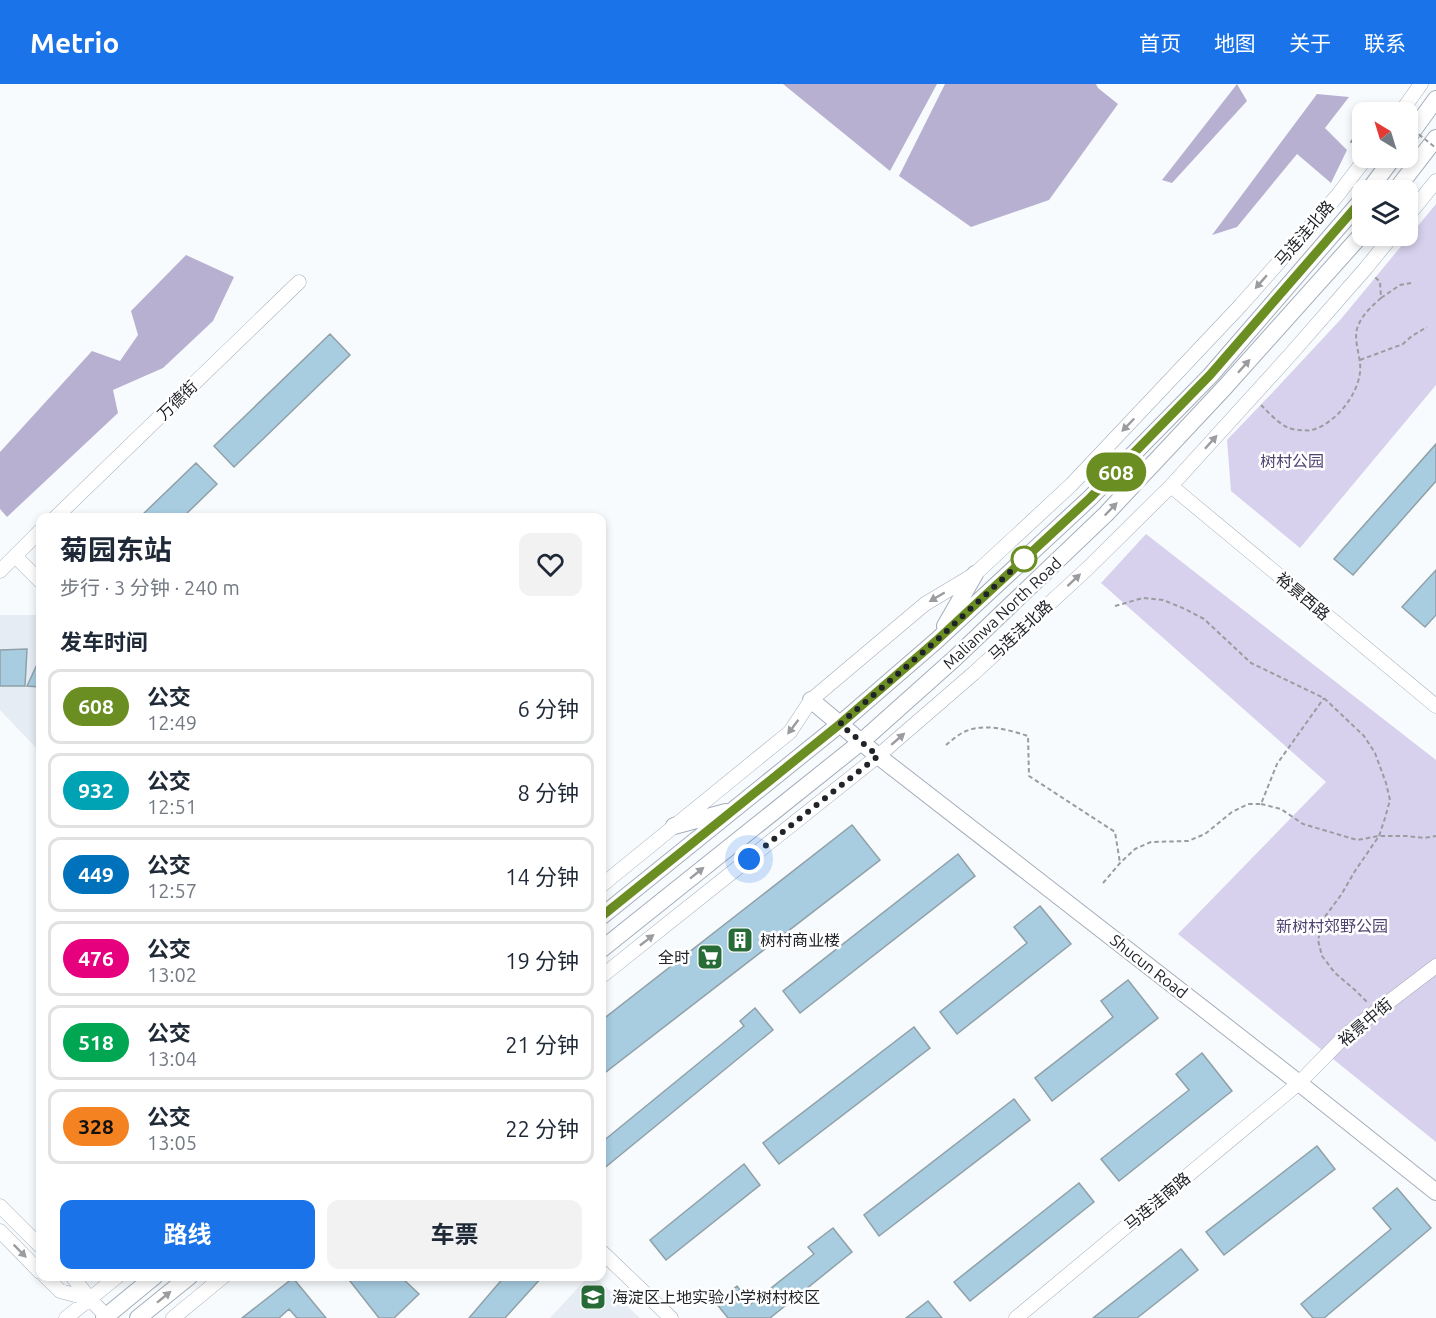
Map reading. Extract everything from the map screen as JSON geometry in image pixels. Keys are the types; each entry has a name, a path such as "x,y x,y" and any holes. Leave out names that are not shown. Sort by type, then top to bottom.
{"main road":[{"path":"1418,124 1436,99"},
{"path":"1404,180 1436,138"},
{"name":"Malianwa North Road","path":"606,913 840,724 936,641 1090,498 1194,392 1352,212"},
{"name":"Malianwa North Road","path":"606,946 861,742 954,659 1106,514 1225,387 1352,245"},
{"path":"936,641 975,574"},
{"name":"Shucun Road","path":"811,700 878,756 1436,1192"},
{"path":"674,826 733,811"},
{"path":"106,1317 149,1281"},
{"path":"138,1318 184,1281"}],"street":[{"path":"1409,102 1421,84"},
{"name":"马连洼北路","path":"606,882 790,732 811,700 925,604 975,574 1071,485 1256,288 1337,196 1358,168"},
{"path":"1418,203 1436,181"},
{"name":"马连洼北路","path":"606,973 878,756 991,657 1086,569 1171,486 1384,246"},
{"name":"万德街","path":"60,513 299,282"},
{"name":"裕景西路","path":"1171,486 1436,706"},
{"path":"0,571 36,535"},
{"path":"15,556 36,577"},
{"name":"裕景中街","path":"1299,1083 1348,1033 1436,966"},
{"name":"马连洼南路","path":"1016,1318 1299,1083"},
{"path":"0,1206 36,1242"},
{"path":"0,1231 36,1268"},
{"path":"606,1256 671,1318"},
{"path":"50,1281 60,1291 90,1299"},
{"path":"76,1281 106,1317"},
{"path":"66,1318 111,1281"},
{"path":"173,1318 218,1281"}],"path":[{"path":"1418,134 1436,148"},
{"path":"1366,268 1380,282 1381,298"},
{"path":"1252,396 1290,429 1311,431 1327,423 1345,406 1360,373 1355,335 1358,325 1367,311 1381,298 1400,285 1411,283"},
{"path":"1360,360 1404,344 1427,327"},
{"path":"1115,606 1143,598 1163,600 1204,619 1251,663 1324,698 1364,736 1375,753 1390,800 1385,818 1379,836 1324,918 1318,940 1322,956 1335,973 1376,1011"},
{"path":"1261,804 1278,764 1324,698"},
{"path":"946,745 965,732 978,728 1007,729 1028,736 1029,776 1115,832 1120,863"},
{"path":"1103,883 1135,849 1151,842 1188,841 1205,834 1232,812 1248,804 1261,804 1281,809 1303,824 1357,840 1379,836 1425,838 1436,836"}],"shaded area":[{"path":"783,84 937,84 890,171"},
{"path":"945,84 1096,84 1118,104 1049,200 971,227 899,176"},
{"path":"1237,84 1247,101 1172,183 1162,180"},
{"path":"1317,94 1349,97 1325,128 1347,150 1331,183 1297,154 1237,227 1212,235"},
{"path":"186,255 234,277 213,321 163,368 113,390 118,413 7,517 0,509 0,452 92,351 120,361 138,335 131,311"},
{"path":"0,615 36,615 36,748 0,710"},
{"name":"海淀区上地实验小学树村校区","path":"584,1281 599,1281 640,1318 550,1318"}],"green space":[{"name":"树村公园","path":"1436,204 1436,385 1300,548 1231,491 1227,440 1341,319 1401,246 1418,246 1418,226"},
{"name":"新树村郊野公园","path":"1146,534 1436,760 1436,1142 1178,934 1326,782 1101,583"}],"building":[{"path":"330,334 350,355 234,467 214,446"},
{"path":"1436,444 1436,481 1353,575 1334,559"},
{"path":"196,463 217,484 187,513 144,513"},
{"path":"1436,570 1436,615 1425,627 1402,607"},
{"path":"27,649 25,686 0,686 0,650"},
{"path":"36,667 36,687 27,686"},
{"name":"树村商业楼","path":"852,825 880,860 606,1072 606,1017"},
{"path":"958,854 975,876 800,1013 783,991"},
{"path":"1040,906 1071,944 957,1034 940,1012 1027,943 1014,927"},
{"path":"1128,980 1158,1018 1052,1101 1035,1078 1113,1017 1101,1001"},
{"path":"755,1008 773,1030 606,1167 606,1139 744,1026 740,1021"},
{"path":"914,1027 930,1048 779,1164 763,1143"},
{"path":"1202,1053 1232,1091 1119,1181 1101,1159 1189,1090 1176,1074"},
{"path":"1014,1099 1030,1120 879,1236 864,1215"},
{"path":"1317,1146 1335,1169 1224,1255 1206,1232"},
{"path":"744,1164 760,1185 666,1260 650,1240"},
{"path":"1079,1183 1094,1202 970,1301 954,1282"},
{"path":"1397,1188 1431,1228 1324,1318 1313,1318 1301,1304 1391,1229 1373,1208"},
{"path":"833,1228 852,1252 770,1318 728,1318 716,1303 737,1286 751,1304 814,1254 808,1247"},
{"path":"1181,1249 1198,1270 1137,1318 1093,1318"},
{"path":"289,1281 295,1281 326,1318 297,1318 289,1309 279,1318 242,1318"},
{"path":"350,1281 405,1281 419,1294 394,1318 379,1318"},
{"path":"501,1281 538,1281 505,1318 469,1318"},
{"path":"928,1301 942,1318 906,1318"}],"bus line":[{"name":"608","path":"606,913 840,724 936,641 1090,498 1210,375 1352,212"}],"place":[{"name":"树村商业楼","path":"740,940"},
{"name":"全时","path":"710,957"},
{"name":"海淀区上地实验小学树村校区","path":"593,1297"}],"route":[{"path":"749,859 878,756 840,724 936,641 1024,559"}]}
